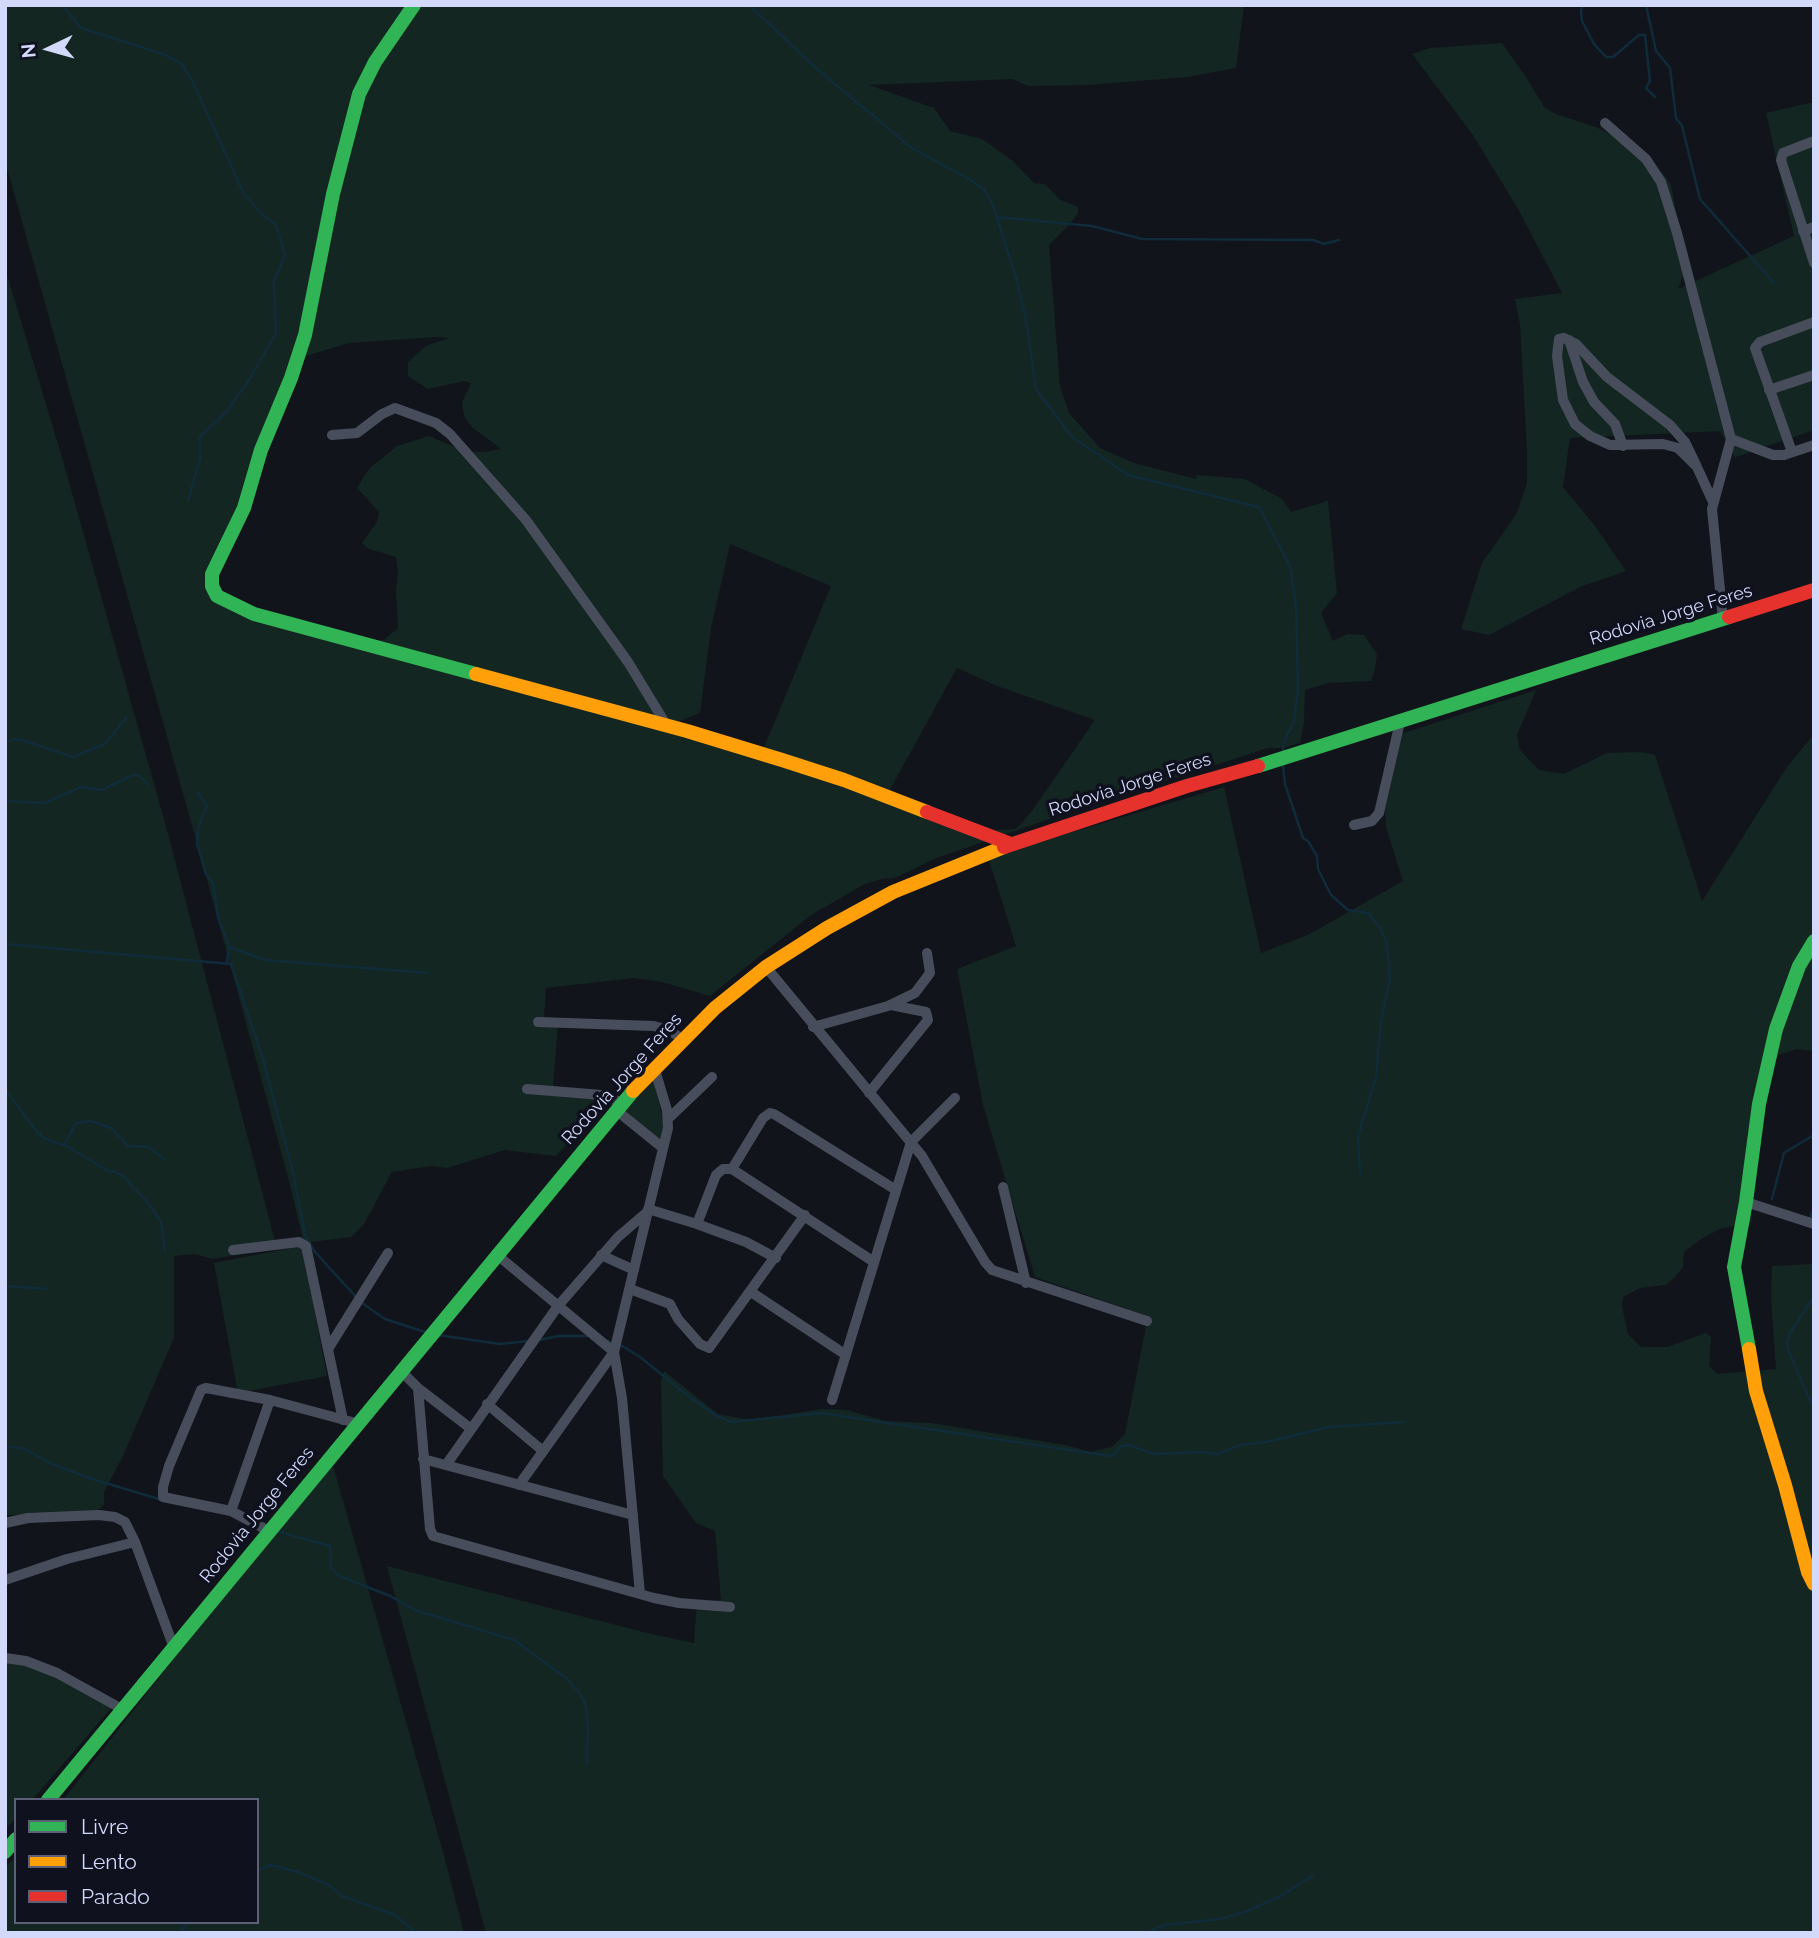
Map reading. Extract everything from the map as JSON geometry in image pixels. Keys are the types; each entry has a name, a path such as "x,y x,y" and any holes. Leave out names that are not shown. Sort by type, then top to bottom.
{"main road":[{"path":"414,5 375,62 359,94 333,194 305,335 291,378 261,450 244,508 212,574 212,586 222,600 254,614 667,726 844,780 1011,844"},
{"name":"Rodovia Jorge Feres","path":"50,1798 269,1531 350,1422 400,1370 619,1107 682,1039 723,1000 766,967 827,928 893,892 949,866 1187,786 1400,722 1814,590"},
{"path":"1814,941 1795,976 1776,1029 1759,1104 1734,1267 1756,1391 1808,1572 1814,1584"}],"street":[{"path":"1605,124 1646,159 1661,182 1731,439 1713,502 1712,522 1723,620"},
{"path":"1814,141 1783,153 1781,157 1782,166 1809,229 1814,263"},
{"path":"1792,452 1756,345 1814,322"},
{"path":"1697,467 1673,446 1610,444 1590,436 1571,419 1562,392 1557,346 1559,339 1577,344 1617,386 1670,425 1685,442 1697,467 1713,502"},
{"path":"1569,340 1577,369 1589,394 1615,424 1623,446"},
{"path":"1769,390 1814,375"},
{"path":"332,435 357,433 387,410 395,408 436,423 450,434 499,488 541,541 628,662 667,726"},
{"path":"1731,439 1773,455 1814,445"},
{"path":"1353,825 1371,821 1379,813 1400,722"},
{"path":"813,1027 907,998 922,986 930,973 927,953"},
{"path":"766,967 911,1142 935,1175 985,1262 996,1272 1026,1283 1147,1321"},
{"path":"869,1093 928,1020 926,1012 891,1005"},
{"path":"538,1022 654,1026 669,1030 682,1039"},
{"path":"519,1486 614,1352 668,1119 654,1067"},
{"path":"668,1119 712,1077"},
{"path":"527,1089 602,1094 663,1148"},
{"path":"832,1400 911,1142 955,1098"},
{"path":"732,1169 762,1118 772,1113 896,1190"},
{"path":"697,1224 716,1175 723,1169 732,1169 874,1262"},
{"path":"1003,1187 1026,1283"},
{"path":"1746,1202 1814,1224"},
{"path":"647,1211 697,1224 746,1242 776,1258"},
{"path":"446,1465 558,1306 601,1255 647,1211"},
{"path":"630,1289 667,1302 700,1343 709,1348 805,1216"},
{"path":"233,1250 299,1242 306,1246 328,1349 350,1422"},
{"path":"328,1349 388,1253"},
{"path":"496,1254 614,1352 621,1390 640,1594"},
{"path":"601,1255 634,1270"},
{"path":"751,1292 846,1355"},
{"path":"400,1370 418,1388 470,1428"},
{"path":"269,1531 231,1511 163,1497 169,1466 201,1390 206,1388 270,1400 350,1422"},
{"path":"418,1388 430,1529 436,1538 640,1594 679,1603 730,1607"},
{"path":"231,1511 270,1400"},
{"path":"487,1404 543,1451"},
{"path":"423,1459 633,1515"},
{"path":"5,1522 28,1518 106,1516 125,1521 174,1648"},
{"path":"5,1580 67,1559 135,1542"},
{"path":"5,1658 41,1666 122,1709"}],"green space":[{"path":"5,5 1244,5 1236,68 1188,77 1088,85 1028,86 1012,79 869,85 934,108 950,131 982,139 1013,161 1034,183 1045,184 1060,200 1078,207 1078,213 1070,224 1049,245 1060,386 1069,413 1100,448 1134,463 1196,479 1197,475 1245,479 1282,499 1291,512 1328,501 1337,593 1321,613 1333,641 1347,634 1364,635 1377,654 1371,681 1329,683 1305,690 1304,723 1300,743 1283,748 1268,748 1055,817 934,859 895,878 865,884 811,915 710,996 662,982 634,978 546,988 544,1018 558,1025 553,1086 616,1092 556,1156 505,1150 447,1168 431,1166 392,1172 364,1224 351,1237 304,1243 200,854 5,161","holes":["449,338 426,346 408,362 408,376 428,389 464,381 471,383 462,402 464,416 472,427 501,449 485,452 464,451 429,436 397,446 370,468 357,488 379,512 377,522 362,543 369,549 396,557 398,628 384,640 349,640 222,597 207,583 294,369 306,356 349,343","730,544 831,586 760,757 671,725 700,713 711,628","957,668 997,686 1095,720 1032,811 1016,829 980,831 888,793"]},
{"path":"1502,43 1544,107 1616,137 1662,172 1671,185 1686,268 1678,289 1794,236 1766,113 1814,102 1814,430 1736,459 1720,431 1570,438 1563,487 1595,526 1626,571 1580,587 1489,635 1461,629 1482,563 1517,513 1527,483 1520,324 1515,299 1562,293 1518,209 1473,135 1412,54 1430,48"},
{"path":"5,268 63,461 167,830 277,1249 212,1259 195,1254 174,1256 174,1338 123,1456 104,1492 104,1505 98,1510 78,1515 5,1515"},
{"path":"1536,690 1517,735 1520,750 1539,770 1564,774 1607,753 1640,752 1655,755 1702,901 1787,767 1814,734 1814,1051 1796,1049 1771,1058 1752,1222 1720,1229 1701,1239 1684,1252 1683,1267 1666,1285 1640,1288 1623,1297 1622,1306 1628,1334 1641,1347 1667,1347 1705,1333 1711,1337 1709,1366 1717,1374 1776,1369 1771,1297 1772,1266 1814,1264 1814,1933 486,1933 387,1566 694,1643 697,1602 721,1600 715,1531 696,1523 663,1476 661,1381 664,1371 718,1414 750,1420 822,1409 847,1410 886,1421 931,1423 1065,1445 1091,1452 1112,1447 1125,1434 1148,1316 1035,1277 983,1105 957,969 1016,946 989,860 1019,848 1224,787 1261,953 1308,935 1403,881 1386,827 1385,809 1398,735"},
{"path":"652,1073 665,1127 661,1143 621,1109"},
{"path":"302,1246 327,1376 238,1393 214,1263"},
{"path":"332,1462 464,1933 5,1933 5,1868 14,1858 14,1924 259,1924 259,1798 65,1798 283,1520"},
{"path":"5,1658 42,1667 113,1706 34,1798 14,1798 14,1820 5,1830"}],"waterway":[{"path":"62,5 81,28 163,54 181,63 192,80 244,194 276,225 285,255 274,281 276,333 249,380 227,411 200,437 200,459 188,501"},
{"path":"749,5 817,69 912,148 974,182 985,191 993,205 1017,281 1026,320 1036,389 1072,437 1128,475 1259,507 1290,566 1296,606 1298,690 1294,721 1283,744 1283,754"},
{"path":"1583,5 1582,21 1594,44 1606,57 1613,57 1639,35 1645,35 1650,81 1646,88 1655,97"},
{"path":"1646,5 1656,51 1670,68 1676,118 1682,126 1700,199 1774,283"},
{"path":"997,217 1092,226 1142,239 1313,240 1324,244 1339,240"},
{"path":"5,743 13,739 22,740 73,757 105,744 126,718"},
{"path":"1283,765 1285,784 1303,838 1308,841 1317,856 1318,869 1331,895 1348,910 1368,913 1379,926 1387,943 1390,979 1381,1021 1376,1077 1358,1136 1360,1174"},
{"path":"5,801 45,803 81,787 102,790 133,775 140,776 148,785"},
{"path":"198,793 207,806 199,825 197,844 206,874 213,883 218,917 229,947 227,962"},
{"path":"5,944 231,964 263,1059 293,1172 305,1235 315,1252 357,1298"},
{"path":"229,947 265,960 428,973"},
{"path":"5,1089 45,1139 67,1146 108,1171 124,1177 161,1222 165,1252"},
{"path":"64,1145 76,1123 91,1121 111,1128 128,1146 149,1147 165,1160"},
{"path":"1772,1199 1784,1153 1814,1135"},
{"path":"1809,1221 1814,1207"},
{"path":"5,1286 48,1289"},
{"path":"1814,1296 1790,1333 1787,1343 1814,1410"},
{"path":"362,1303 385,1319 425,1332"},
{"path":"438,1335 500,1344 529,1341"},
{"path":"539,1340 558,1336 588,1336"},
{"path":"605,1340 640,1357 691,1398 731,1422 821,1413 1110,1456 1121,1446 1128,1445 1155,1454 1218,1454 1240,1445 1266,1442 1329,1427 1404,1422"},
{"path":"5,1446 25,1449 50,1463 92,1479 162,1500"},
{"path":"276,1531 330,1546 331,1567 337,1575 390,1596 415,1610 514,1640 566,1678 586,1706 587,1765"},
{"path":"259,1870 270,1865 298,1872 329,1885 342,1896 395,1915 416,1933"},
{"path":"1145,1933 1165,1925 1220,1919 1245,1912 1281,1896 1313,1875"},
{"path":"178,1933 187,1924"}],"traffic: fast":[{"path":"414,5 375,62 359,94 333,194 305,335 291,378 261,450 244,508 212,574 212,586 217,596 254,614 476,674"},
{"path":"1258,766 1729,617"},
{"path":"1749,1349 1734,1267 1759,1104 1776,1029 1799,966 1814,941"},
{"path":"50,1798 633,1091"},
{"path":"5,1852 14,1841"}],"traffic: slow":[{"path":"476,674 687,731 782,760 844,780 927,812"},
{"path":"633,1091 715,1008 766,967 827,928 893,892 1004,847"},
{"path":"1749,1349 1756,1391 1808,1572 1814,1584"}],"traffic: jam":[{"path":"1729,617 1814,590"},
{"path":"1004,847 1187,786 1258,766"},
{"path":"927,812 1011,844"}]}
